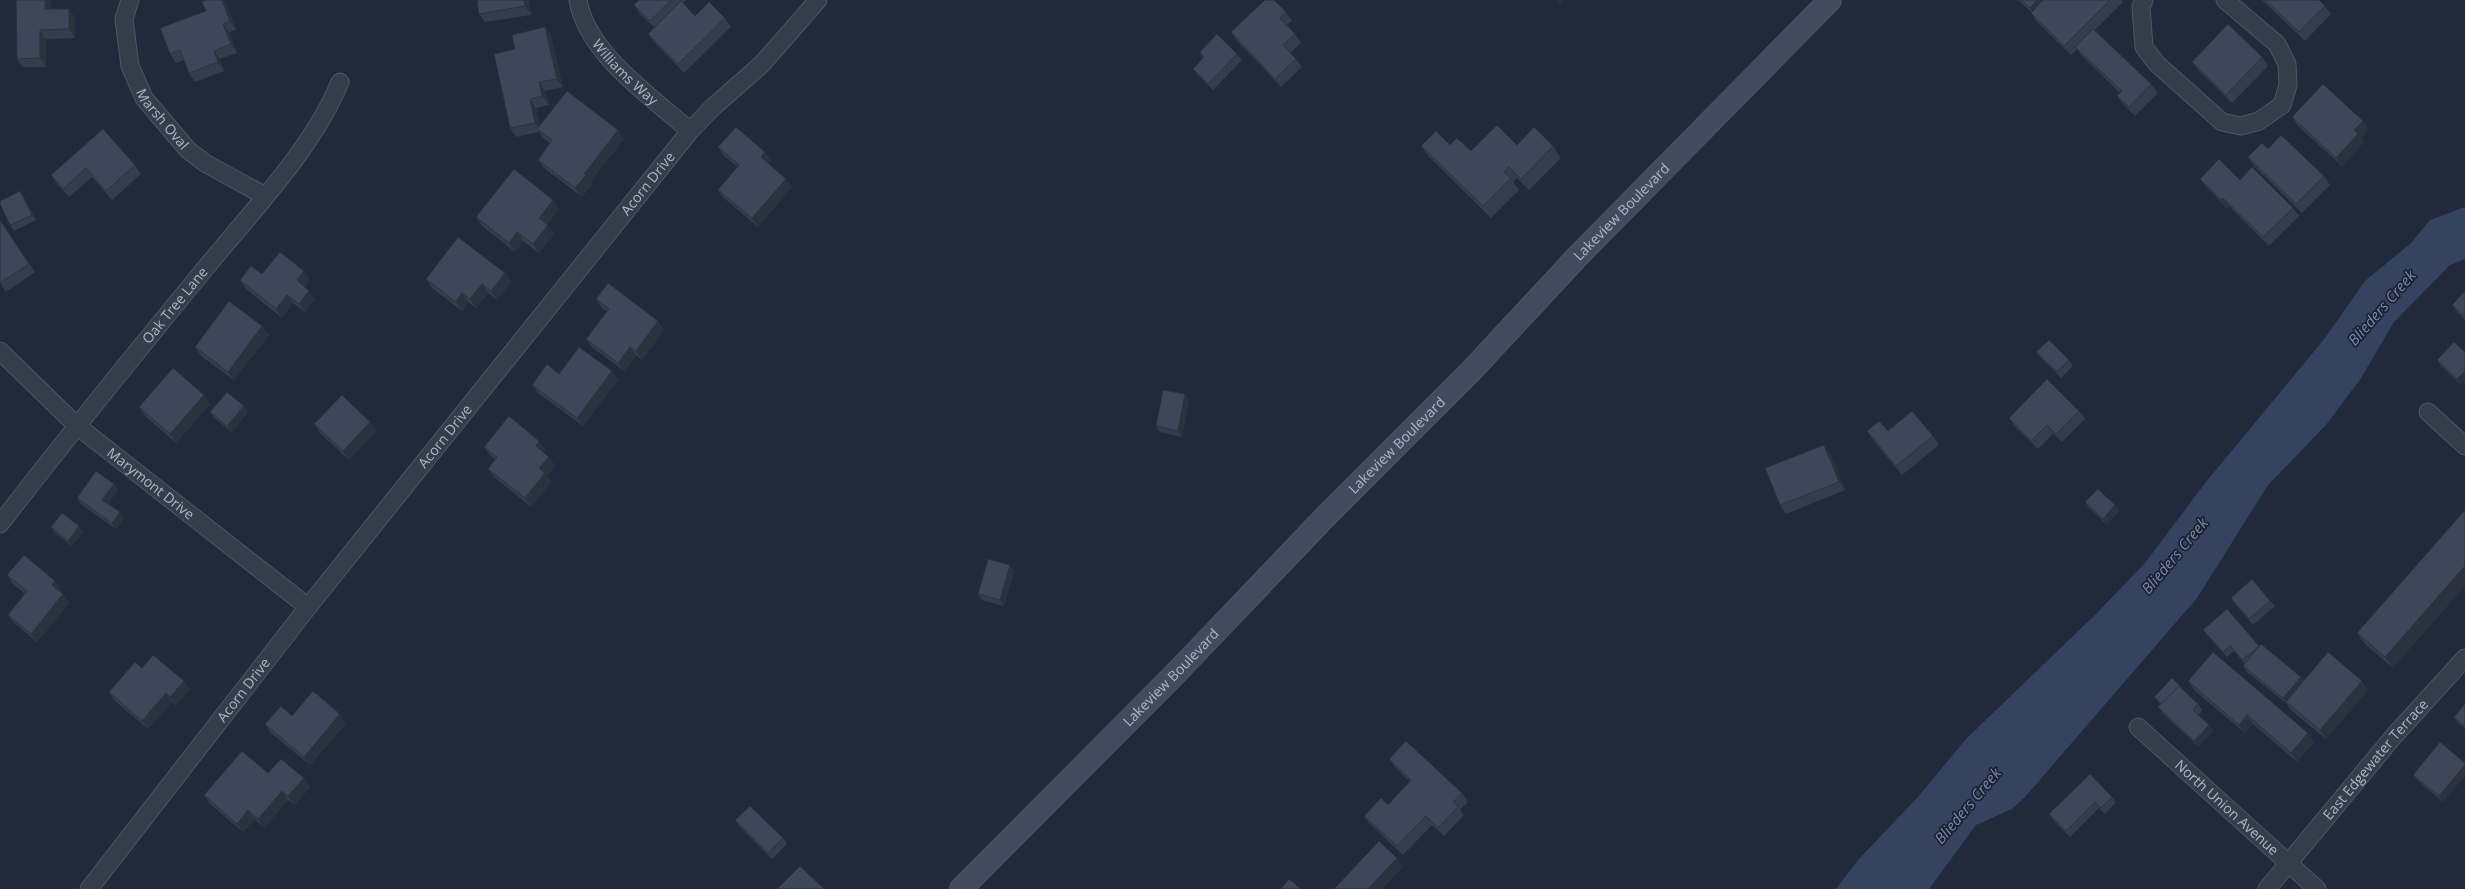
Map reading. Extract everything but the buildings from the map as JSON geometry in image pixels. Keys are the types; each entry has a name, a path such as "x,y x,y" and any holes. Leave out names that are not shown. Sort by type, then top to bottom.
{"street":[{"name":"Marsh Oval","path":"130,0 124,20 130,66 144,98 188,150 205,163 264,196"},
{"name":"Williams Way","path":"578,0 580,12 593,40 608,59 690,131"},
{"name":"Acorn Drive","path":"89,889 308,607 690,131 712,108 762,64 818,0"},
{"name":"Lakeview Boulevard","path":"961,889 1177,672 1330,511 1472,370 1582,251 1830,0"},
{"path":"2144,0 2142,7 2144,47 2157,64 2222,122 2241,126 2259,120 2282,105 2288,85 2287,64 2277,44 2225,0"},
{"name":"Oak Tree Lane","path":"0,524 76,425 264,196 318,125 330,106 340,82"},
{"name":"Marymont Drive","path":"0,351 76,425 308,607"},
{"path":"2428,412 2465,446"},
{"name":"East Edgewater Terrace","path":"2267,889 2289,865 2394,737 2465,658"},
{"name":"North Union Avenue","path":"2138,727 2317,889"}],"water":[{"name":"Blieders Creek","path":"2465,207 2465,259 2450,265 2394,322 2361,378 2326,425 2268,485 2197,598 2025,797 2012,809 1976,825 1929,889 1836,889 1858,860 1917,798 1966,739 2097,613 2145,563 2206,482 2325,338 2365,281 2411,243 2430,220"}]}
